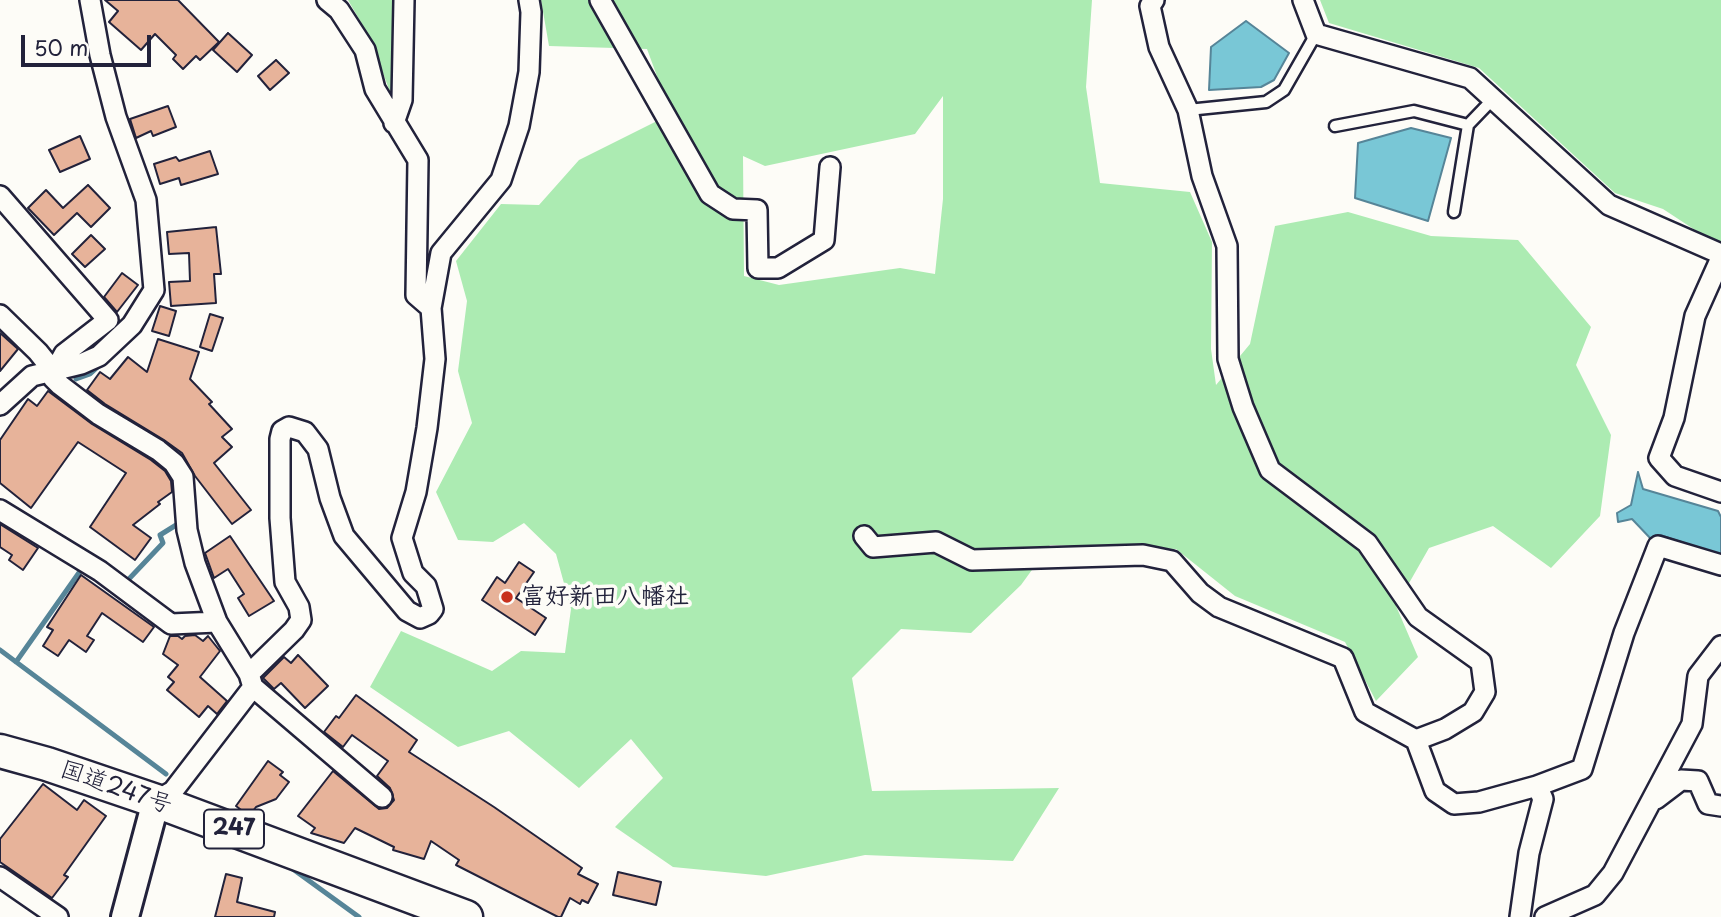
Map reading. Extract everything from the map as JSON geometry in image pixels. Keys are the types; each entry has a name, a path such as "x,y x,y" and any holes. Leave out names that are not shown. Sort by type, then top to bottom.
{"highway":[{"name":"国道247号","path":"0,751 156,801 466,917"}],"main road":[{"path":"125,917 156,801"}],"street":[{"path":"0,405 32,376 54,372 99,356 132,325 154,290 146,200 116,117 100,55 90,0"},
{"path":"327,0 339,10 365,50 375,89 418,160 416,295 431,308"},
{"path":"394,123 402,100 404,0"},
{"path":"156,801 173,791 251,680 301,620 299,607 285,582 281,518 282,431 289,427 305,432 318,449 330,498 344,536 407,611 420,618 429,614 433,608 426,586 413,573 402,538 416,492 427,428 435,359 431,308 441,253 501,180 519,127 529,72 529,0"},
{"path":"600,0 710,194 733,209 757,210 758,268 778,268 824,240 830,167"},
{"path":"1153,0 1150,6 1159,47 1188,110 1202,176 1227,246 1228,359 1243,407 1270,470 1367,544 1418,617 1481,662 1485,692 1473,712 1445,729 1416,740"},
{"path":"1303,0 1316,34 1470,78 1609,205 1721,256 1695,316 1674,418 1659,458 1675,476 1721,492"},
{"path":"0,196 108,320 64,354 52,379 98,414 159,450 173,463 183,477 187,530 195,563 217,622 251,680 382,797"},
{"path":"0,315 38,352 54,372"},
{"path":"0,510 100,571 171,624 217,622"},
{"path":"864,536 873,547 936,542 972,560 1143,555 1172,561 1200,593 1219,607 1343,658 1365,712 1416,740 1435,791 1454,804 1479,802 1537,786 1582,769 1624,633 1658,546 1721,565"},
{"path":"1545,917 1595,895 1613,873 1692,724 1698,676 1721,646"},
{"path":"1649,804 1681,780 1698,781 1708,804 1721,806"},
{"path":"1520,917 1529,853 1543,799 1537,786"},
{"path":"0,877 58,917"}],"lane":[{"path":"1188,110 1266,102 1284,90 1316,34"},
{"path":"1454,212 1468,125 1493,99"},
{"path":"1335,125 1414,111 1468,125"}],"green space":[{"path":"348,0 393,0 393,100 370,38"},
{"path":"541,0 1092,0 1086,87 1100,183 1190,192 1212,242 1211,349 1216,385 1250,344 1275,226 1348,212 1431,236 1518,240 1591,327 1576,365 1611,435 1600,516 1551,568 1493,526 1429,548 1396,606 1418,657 1376,701 1345,642 1235,596 1176,549 1050,545 1021,585 971,633 901,629 852,678 872,791 1059,788 1013,861 865,855 766,876 673,867 615,827 663,778 631,739 579,788 509,731 458,747 370,687 401,631 492,671 521,651 565,653 571,609 556,554 524,523 493,542 458,540 436,492 472,423 458,371 467,301 456,261 501,204 539,205 579,160 671,114 647,49 549,46","holes":["943,96 943,199 935,274 900,268 779,285 744,276 743,156 765,166 915,134"]},
{"path":"1320,0 1721,0 1721,247 1663,209 1615,193 1479,68 1329,23"}],"water":[{"path":"1246,21 1289,53 1274,80 1261,87 1209,90 1211,47"},
{"path":"1411,128 1451,138 1428,221 1355,198 1358,143"},
{"path":"1638,472 1643,489 1718,511 1721,517 1721,555 1660,535 1651,539 1632,519 1618,522 1617,513 1631,505"}],"building":[{"path":"105,0 178,0 219,42 200,60 196,56 183,69 173,59 176,55 155,34 141,50 109,22 118,11"},
{"path":"228,33 252,55 237,72 213,50"},
{"path":"276,60 289,73 270,90 258,76"},
{"path":"168,106 176,127 153,136 151,131 136,138 130,119"},
{"path":"80,136 90,159 60,172 49,150"},
{"path":"210,151 218,174 181,185 179,178 160,184 154,164 176,157 179,161"},
{"path":"88,185 110,208 91,227 77,213 54,235 28,208 46,190 63,208"},
{"path":"216,227 221,274 214,274 216,303 171,306 169,282 190,281 189,253 169,254 167,232"},
{"path":"91,235 105,249 85,267 72,254"},
{"path":"122,273 138,285 117,312 104,297"},
{"path":"160,306 176,311 169,336 152,331"},
{"path":"210,314 223,318 212,351 200,347"},
{"path":"0,333 18,349 0,371"},
{"path":"158,339 199,352 190,379 232,429 222,437 232,447 214,463 251,510 232,524 195,476 182,453 87,390 100,372 110,379 128,357 147,372"},
{"path":"48,391 92,424 151,460 165,471 171,481 172,492 133,525 151,538 135,560 90,527 126,473 78,442 31,508 0,483 0,440 28,399 37,406"},
{"path":"0,524 38,548 23,570 9,560 12,555 0,547"},
{"path":"230,536 274,601 249,616 238,598 244,594 228,569 214,578 205,553"},
{"name":"富好新田八幡社","path":"519,562 534,572 516,598 546,618 535,635 482,600 497,577 505,583"},
{"path":"81,575 154,627 143,642 102,613 87,636 94,640 86,652 69,640 58,656 43,646 53,630 47,627"},
{"path":"195,635 203,641 208,636 220,651 200,677 227,701 217,714 208,706 199,717 167,690 174,682 168,677 178,665 163,654 170,636 182,639"},
{"path":"298,655 328,686 305,708 281,683 274,689 263,678 284,657 291,663"},
{"path":"356,695 417,740 409,752 582,868 578,874 598,884 588,903 582,900 580,904 570,898 561,917 558,917 456,865 459,860 431,841 424,859 393,850 394,847 355,828 344,843 311,833 315,828 298,816 333,771 379,809 387,808 394,800 390,788 377,776 388,761 352,735 343,747 324,732 336,716 339,718"},
{"path":"268,761 283,772 280,775 289,782 276,799 256,807 249,816 236,806"},
{"path":"43,784 77,810 84,800 106,816 64,875 68,877 52,898 0,862 0,839"},
{"path":"618,872 661,882 656,905 613,895"},
{"path":"226,874 242,878 237,902 275,912 274,917 215,917"}],"waterway":[{"path":"76,379 90,374 102,363"},
{"path":"125,580 127,581 163,543 160,535 181,522"},
{"path":"16,662 83,567"},
{"path":"0,650 166,774"},
{"path":"290,867 359,917"}],"place":[{"name":"富好新田八幡社","path":"507,597"}]}
